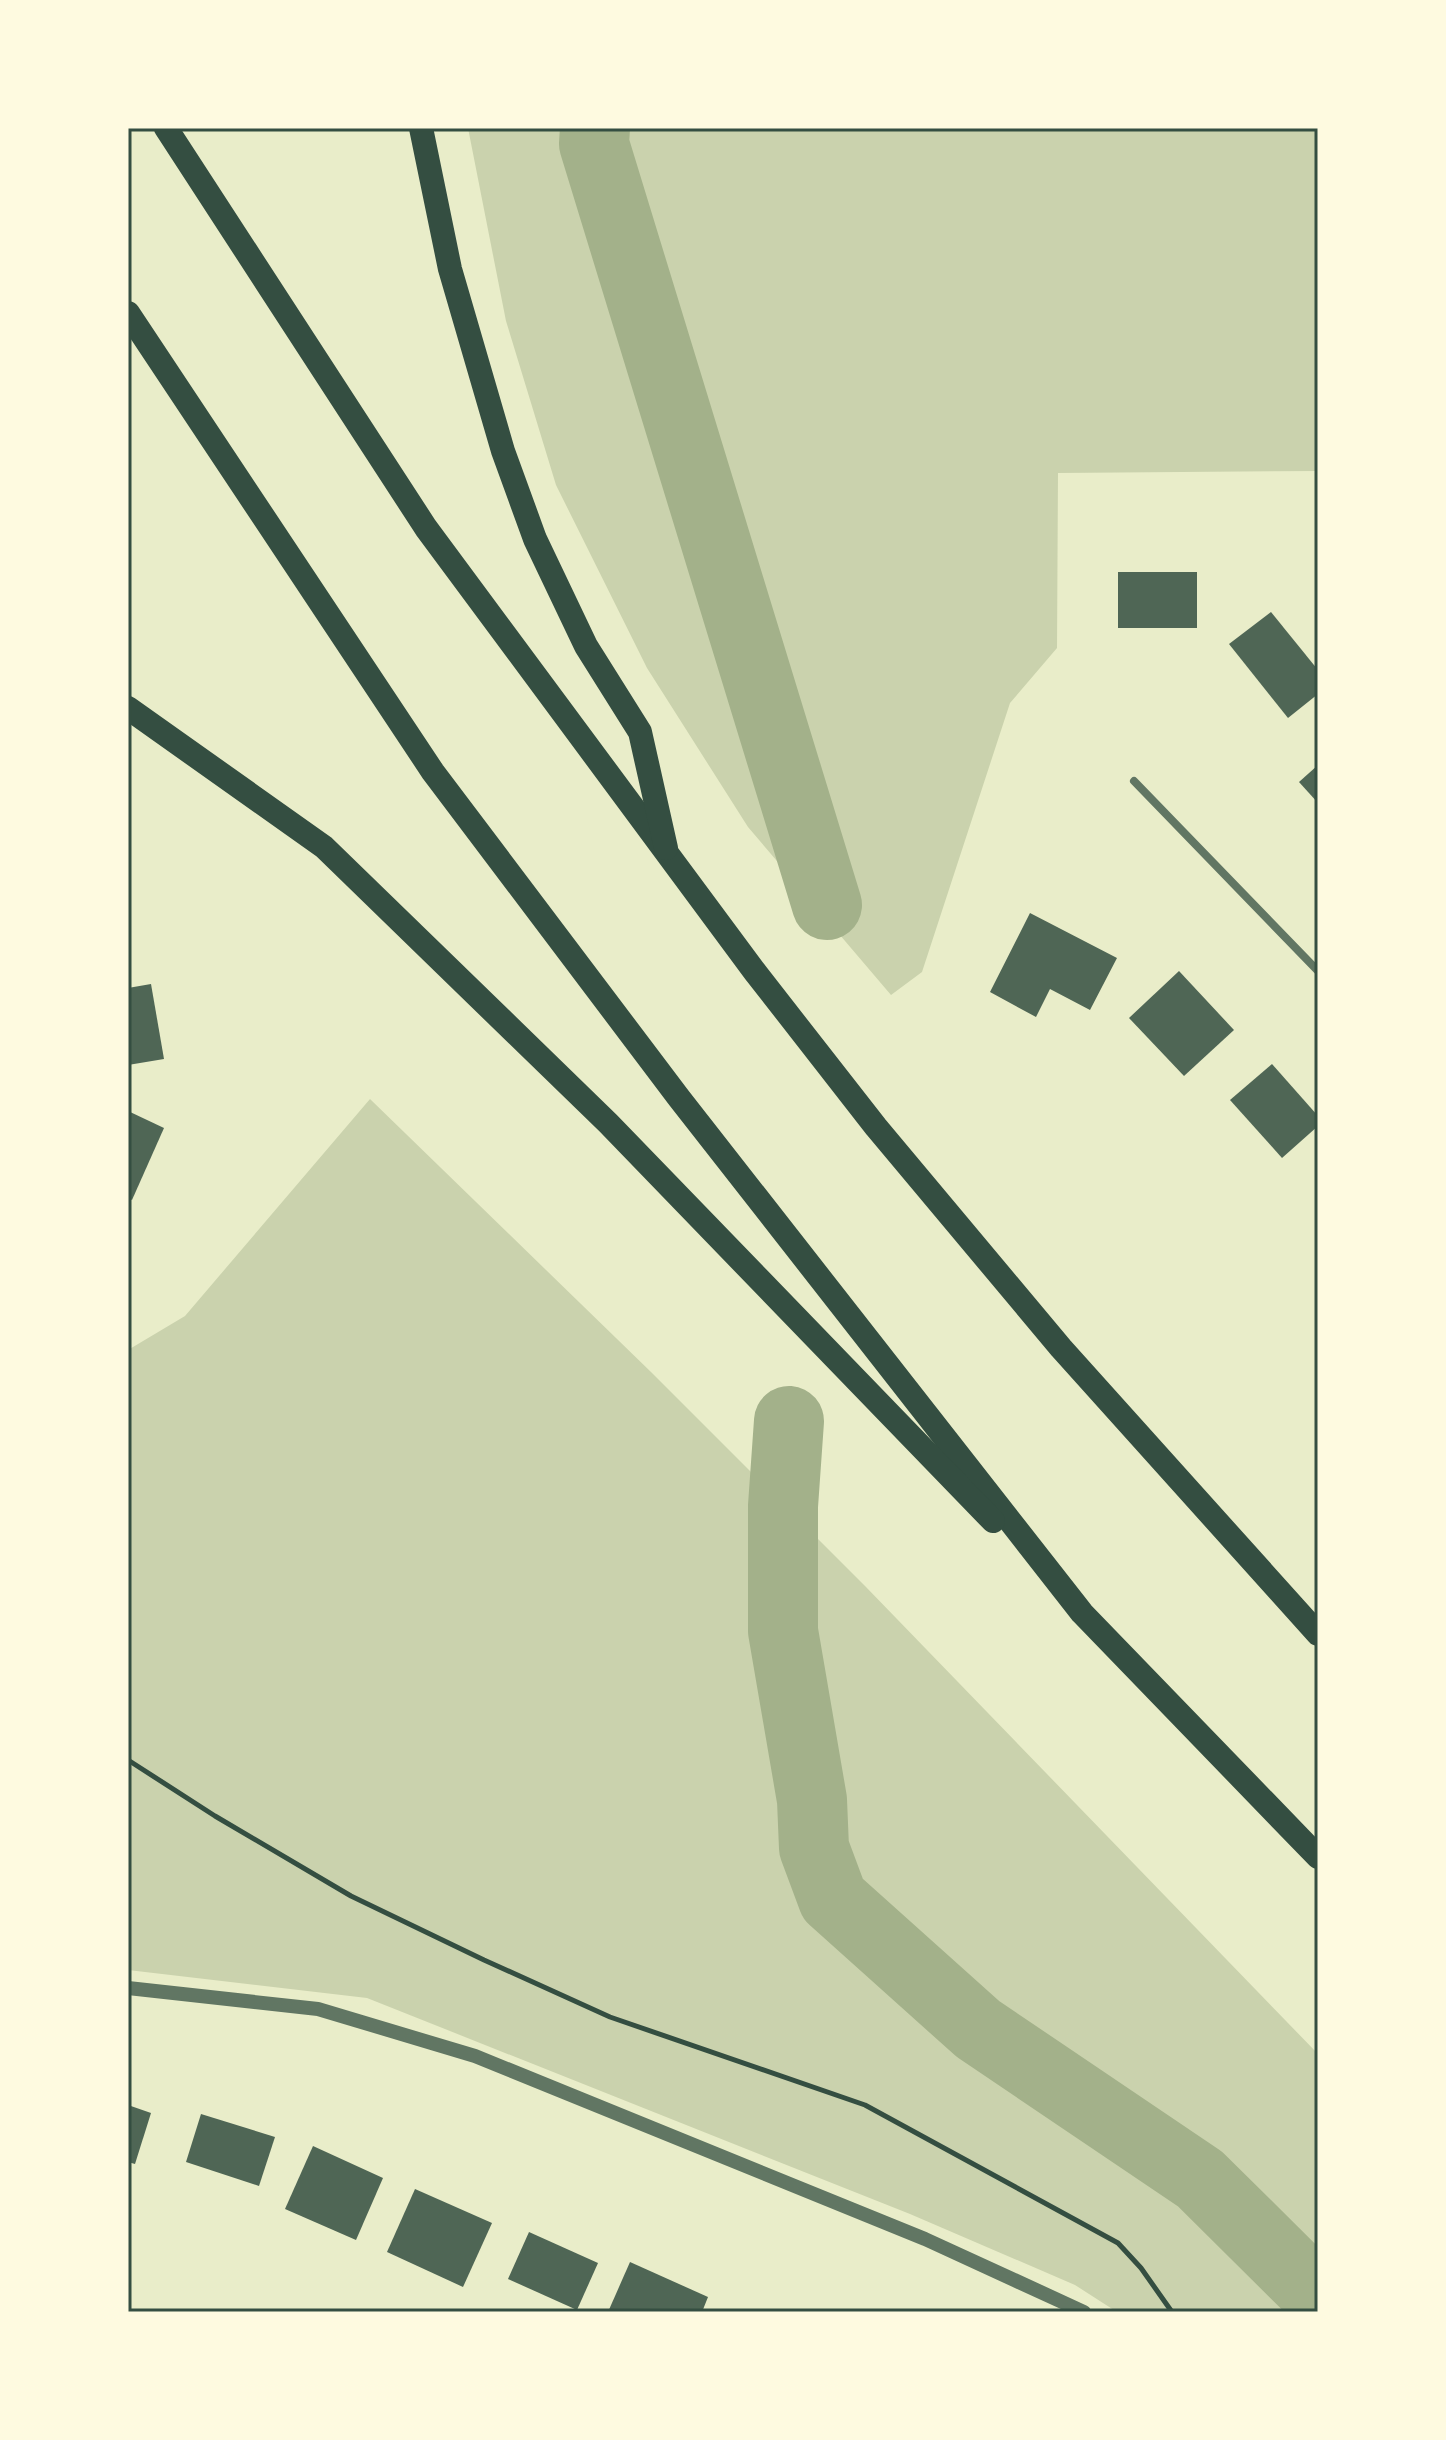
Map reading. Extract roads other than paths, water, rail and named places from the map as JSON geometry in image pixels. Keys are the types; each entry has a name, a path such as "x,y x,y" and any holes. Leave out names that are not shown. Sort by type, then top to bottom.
{"highway":[{"path":"166,128 426,528 668,858 905,1162 1061,1348 1318,1634"},
{"path":"421,128 450,269 503,451 535,539 586,646 640,732 668,858"},
{"path":"128,313 433,772 669,1085 1082,1613"},
{"path":"128,708 324,847 608,1123 1318,1857"}],"street":[{"path":"1134,781 1318,971"},
{"path":"128,1988 318,2009 475,2056 925,2239 1084,2312"}],"waterway":[{"path":"595,128 594,144 827,905"},
{"path":"789,1421 783,1506 783,1631 812,1800 814,1848 833,1899 978,2029 1200,2179 1318,2296"}]}
